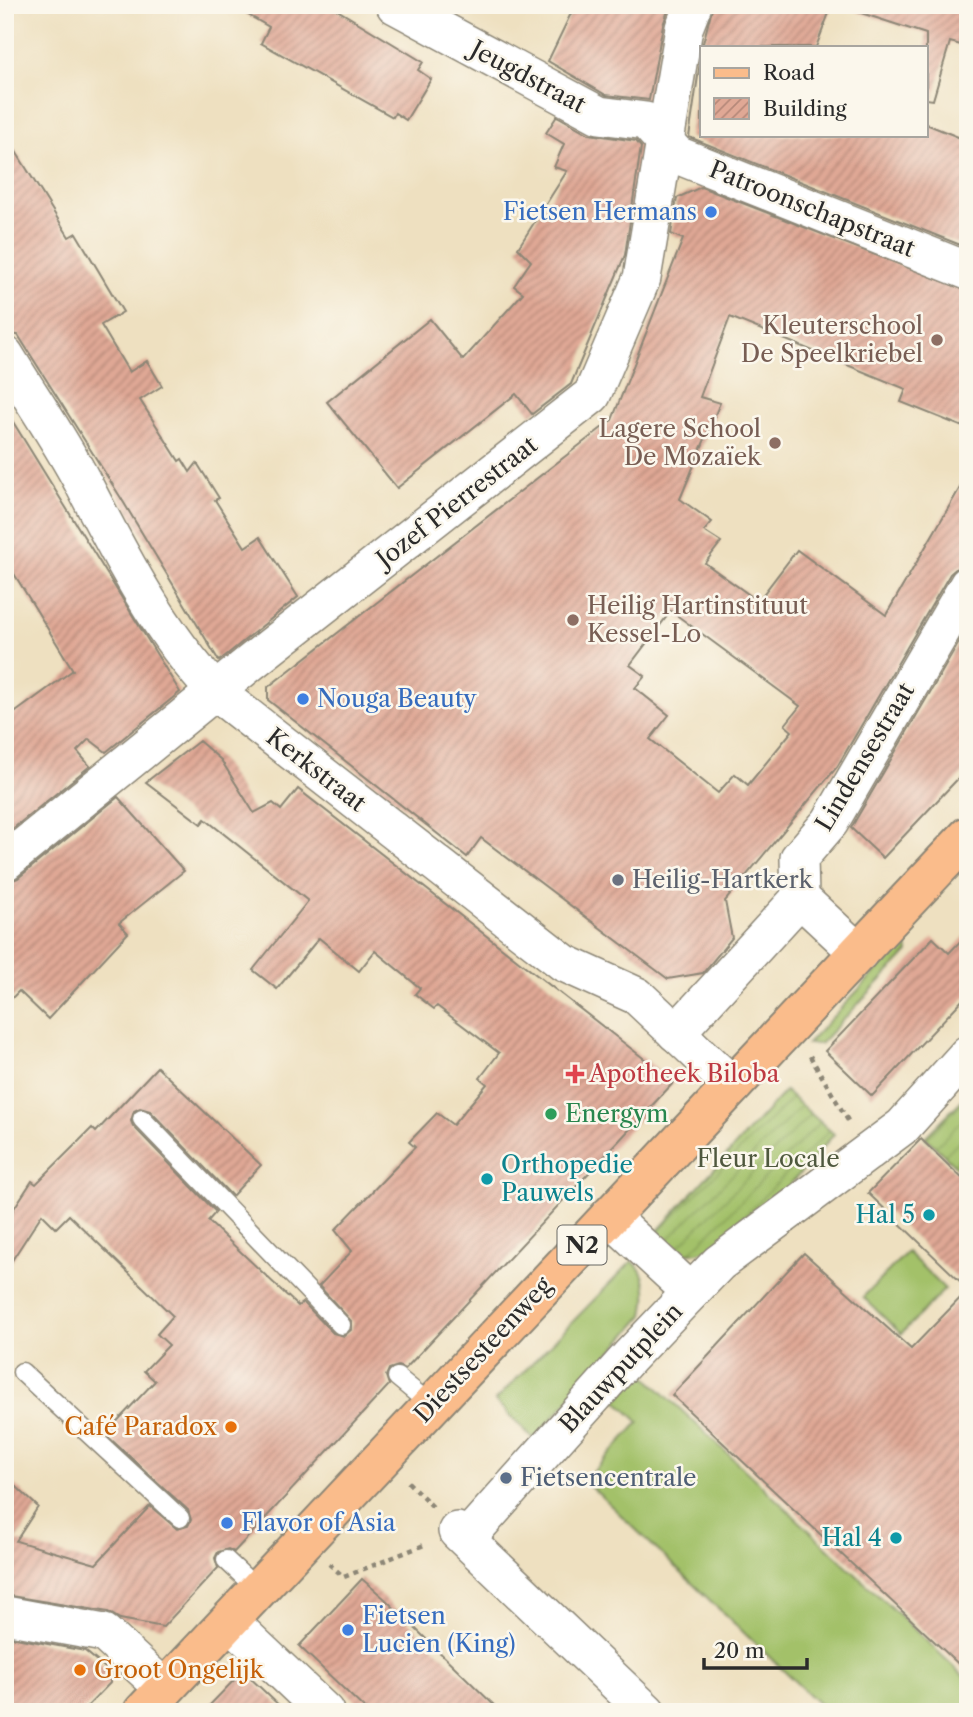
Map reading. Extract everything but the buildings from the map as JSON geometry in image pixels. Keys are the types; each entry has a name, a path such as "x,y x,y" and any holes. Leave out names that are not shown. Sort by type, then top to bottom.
{"main road":[{"name":"Diestsesteenweg","path":"154,1700 968,836"}],"street":[{"name":"Jeugdstraat","path":"395,5 599,115 646,121 663,138"},
{"name":"Jozef Pierrestraat","path":"5,862 217,693 250,663 593,395 642,278 663,138 684,28 693,5"},
{"name":"Patroonschapstraat","path":"663,138 677,155 968,271"},
{"name":"Kerkstraat","path":"5,355 82,482 103,527 184,657 217,693 564,963 637,996 733,1086"},
{"name":"Lindensestraat","path":"800,898 799,858 830,822 968,585"},
{"path":"676,1033 800,898 859,953"},
{"name":"Blauwputplein","path":"462,1535 719,1264 903,1126 968,1054"},
{"path":"610,1216 691,1292"},
{"path":"462,1535 647,1712"},
{"path":"5,1615 104,1633 154,1700"},
{"path":"229,1621 325,1712"}],"lane":[{"path":"142,1119 341,1325"},
{"path":"22,1372 180,1518"},
{"path":"397,1377 431,1405"},
{"path":"226,1560 258,1590"}],"path":[{"path":"808,1051 868,1154"},
{"path":"286,1558 328,1563 344,1577 462,1535 382,1457"}],"green space":[{"path":"906,940 908,952 820,1044 807,1044"},
{"name":"Fleur Locale","path":"785,1091 834,1134 787,1188 745,1227 704,1251 681,1252 654,1235"},
{"path":"968,1095 968,1178 925,1137"},
{"path":"907,1252 945,1289 901,1334 863,1297"},
{"path":"632,1261 642,1272 646,1286 644,1315 534,1439 495,1401"},
{"path":"641,1372 968,1680 968,1712 827,1712 585,1481 639,1422 616,1400"}],"place":[{"name":"Fietsen Hermans","path":"711,212"},
{"name":"Kleuterschool De Speelkriebel","path":"937,340"},
{"name":"Lagere School De Mozaïek","path":"775,443"},
{"name":"Heilig Hartinstituut Kessel-Lo","path":"573,620"},
{"name":"Nouga Beauty","path":"303,699"},
{"name":"Heilig-Hartkerk","path":"618,880"},
{"name":"Apotheek Biloba","path":"575,1074"},
{"name":"Energym","path":"551,1114"},
{"name":"Orthopedie Pauwels","path":"487,1179"},
{"name":"Hal 5","path":"929,1215"},
{"name":"Café Paradox","path":"231,1427"},
{"name":"Fietsencentrale","path":"506,1478"},
{"name":"Flavor of Asia","path":"227,1523"},
{"name":"Hal 4","path":"896,1538"},
{"name":"Fietsen Lucien (King)","path":"348,1630"},
{"name":"Groot Ongelijk","path":"80,1670"}]}
